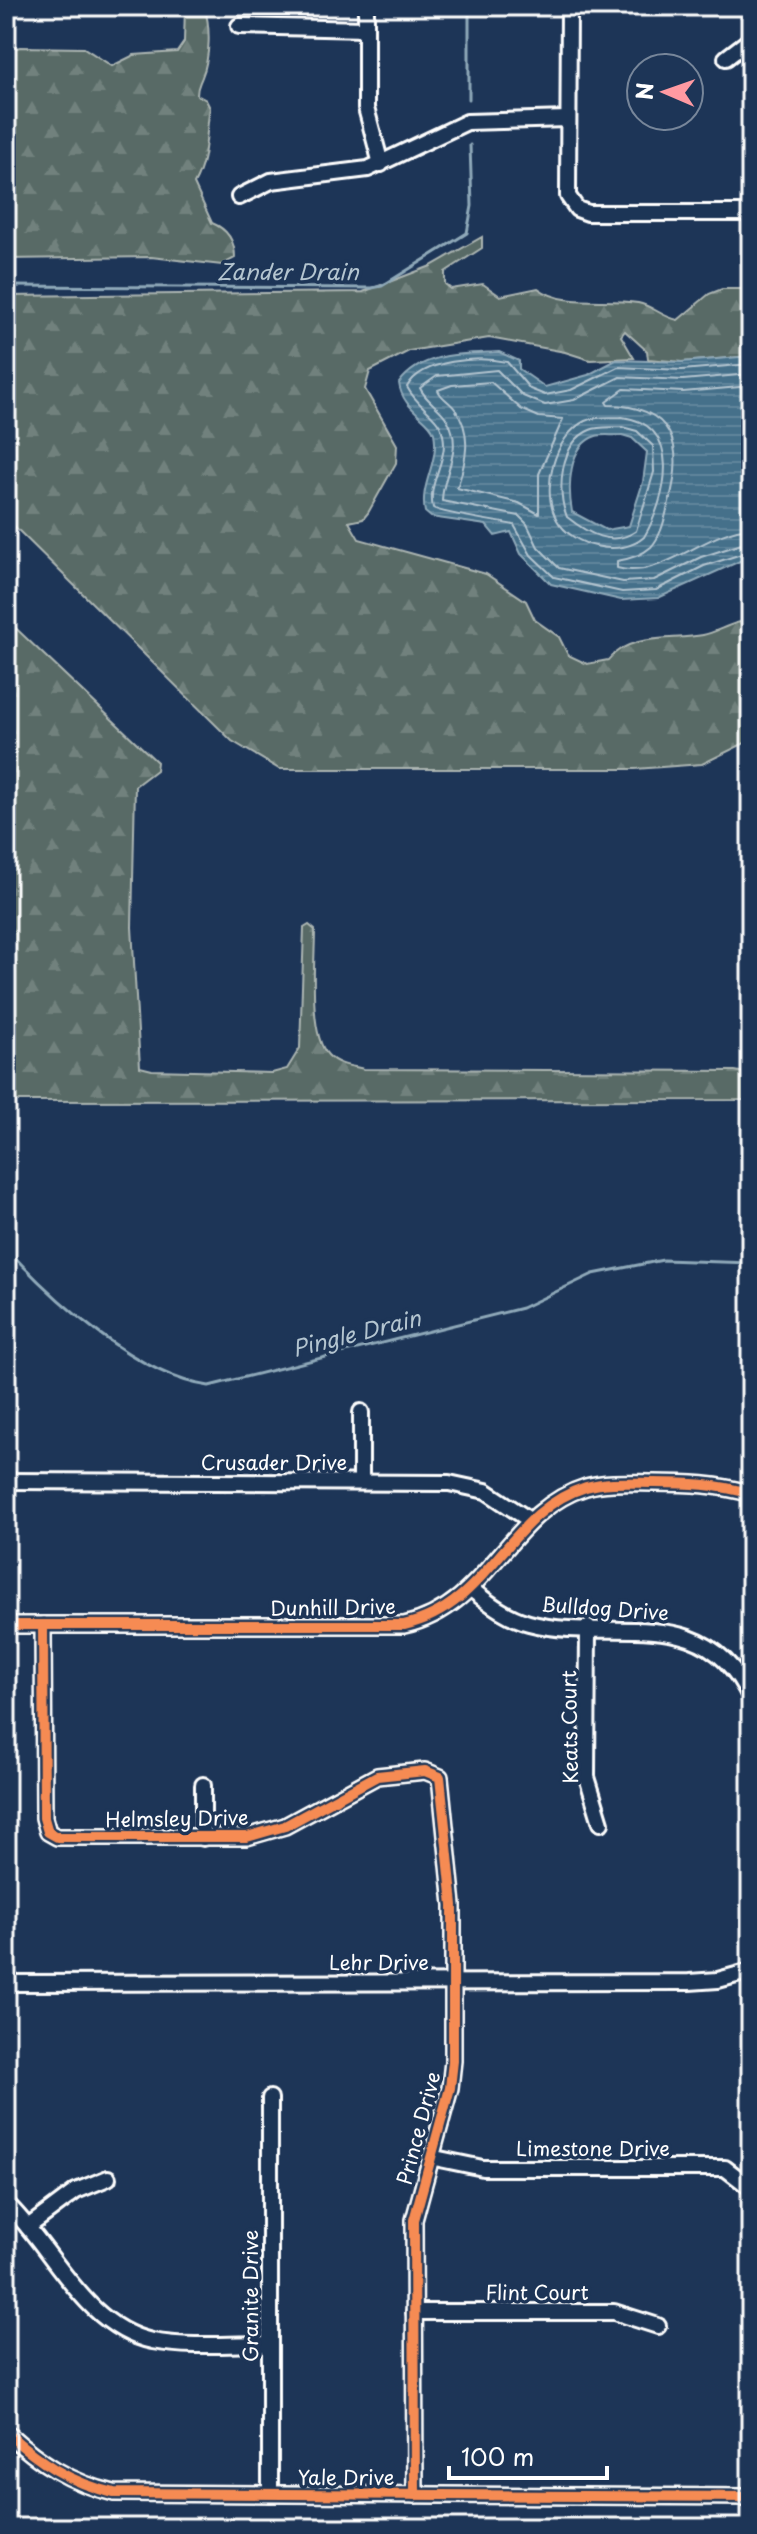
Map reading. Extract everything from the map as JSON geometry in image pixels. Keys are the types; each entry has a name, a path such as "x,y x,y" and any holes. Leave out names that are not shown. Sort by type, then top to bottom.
{"street":[{"path":"366,6 366,108 381,164"},
{"path":"569,6 568,196 577,209 588,213 751,213"},
{"path":"239,26 366,29"},
{"path":"726,58 751,39"},
{"path":"239,197 271,181 340,175 381,164 467,122 568,119"},
{"path":"361,1412 361,1482"},
{"name":"Crusader Drive","path":"6,1481 449,1483 474,1487 509,1504 531,1521"},
{"name":"Dunhill Drive","path":"6,1625 389,1626 427,1619 455,1603 531,1521 563,1497 605,1484 710,1485 751,1494"},
{"name":"Bulldog Drive","path":"471,1589 518,1619 544,1626 670,1631 704,1646 733,1671 751,1699"},
{"name":"Helmsley Drive","path":"43,1625 44,1818 48,1832 64,1837 247,1837 273,1831 377,1776 417,1771 437,1773"},
{"name":"Keats Court","path":"588,1627 587,1777 601,1823"},
{"name":"Prince Drive","path":"415,2495 414,2220 452,2075 452,1890 443,1783 437,1773"},
{"path":"203,1785 203,1838"},
{"name":"Lehr Drive","path":"6,1983 705,1981 751,1971"},
{"name":"Granite Drive","path":"270,2098 270,2494"},
{"name":"Limestone Drive","path":"430,2157 483,2168 725,2168 751,2188"},
{"path":"28,2227 76,2191 108,2178"},
{"path":"6,2203 88,2302 122,2330 163,2343 270,2344"},
{"name":"Flint Court","path":"414,2312 614,2312 658,2326"},
{"name":"Yale Drive","path":"6,2432 51,2469 102,2490 129,2494 751,2497"}],"green space":[{"path":"185,6 204,6 209,32 207,60 197,95 206,100 210,108 204,156 194,184 212,223 229,236 235,258 222,265 151,257 6,259 6,51 20,47 84,48 112,66 134,55 177,52 184,42"},
{"path":"482,237 482,248 445,272 445,284 451,289 483,284 500,296 538,288 572,300 638,303 678,320 709,294 722,289 751,289 751,356 682,362 648,359 647,351 625,331 621,336 634,358 590,360 565,352 489,338 409,351 370,371 365,389 397,445 396,463 368,513 363,519 349,522 359,539 486,574 526,601 535,620 559,637 568,655 587,664 608,660 617,651 639,642 703,635 751,621 751,737 747,742 702,764 635,769 279,769 232,741 6,518 6,296 363,292 431,266"},
{"path":"6,619 157,762 156,770 135,786 132,927 140,1067 152,1070 272,1073 287,1069 300,1048 304,928 309,925 315,930 314,996 318,1031 328,1055 340,1063 364,1069 735,1071 751,1074 751,1100 6,1101"}],"water":[{"path":"499,352 519,361 519,369 545,387 588,375 616,360 682,362 751,356 751,556 658,598 621,600 551,584 521,554 511,532 495,536 486,525 431,517 425,512 424,502 434,454 434,433 405,400 399,383 419,365 431,360","holes":["622,435 632,438 647,452 643,482 629,526 606,530 572,512 570,481 575,458 586,441 596,436"]}],"waterway":[{"name":"Zander Drain","path":"469,6 469,99"},
{"name":"Zander Drain","path":"6,286 382,286 467,233 472,206 470,145"},
{"name":"Pingle Drain","path":"6,1248 98,1333 154,1368 209,1386 522,1308 593,1274 663,1260 751,1263"}],"cycle path":[{"path":"6,1625 404,1625 433,1615 458,1599 536,1516 559,1499 586,1487 620,1483 679,1483 715,1486 751,1494"},
{"path":"43,1625 44,1818 48,1832 57,1837 247,1837 285,1826 377,1776 425,1771 440,1777 453,1905 453,2061 450,2088 414,2220 415,2495"},
{"path":"6,2432 56,2470 114,2493 751,2497"}]}
